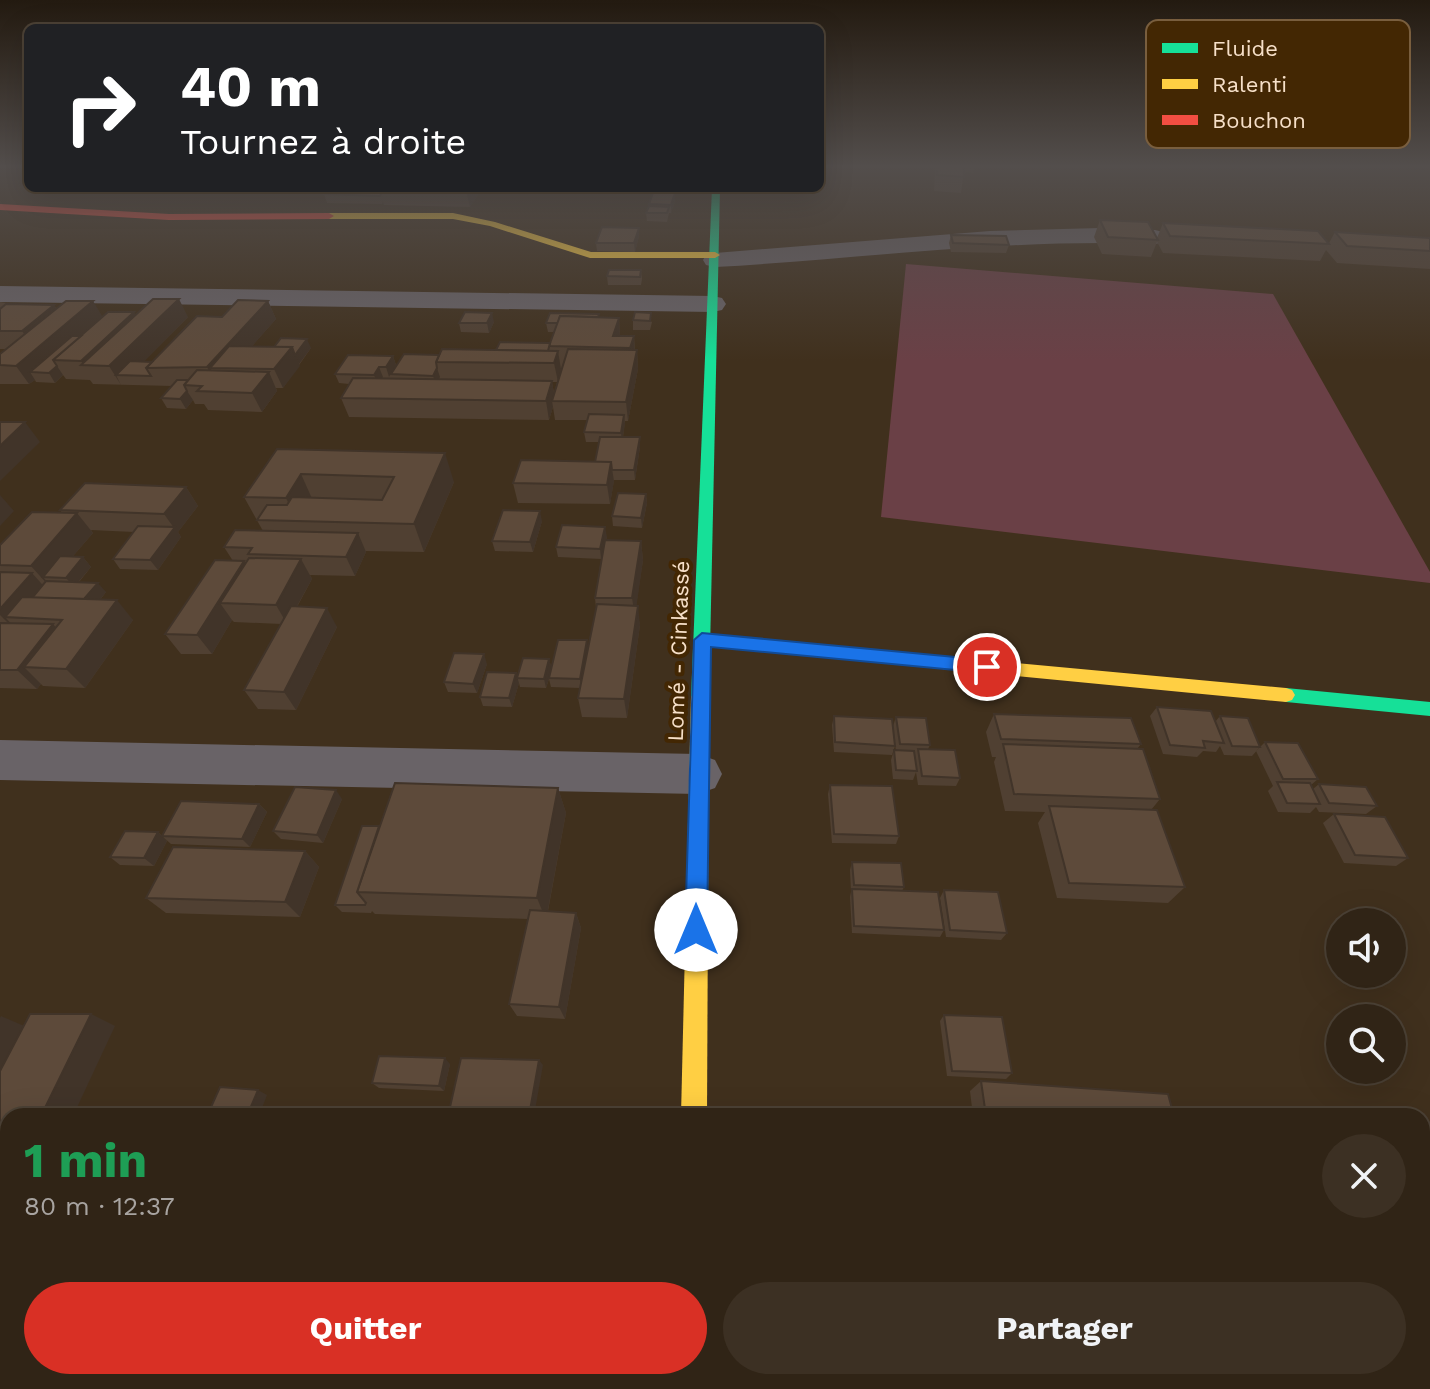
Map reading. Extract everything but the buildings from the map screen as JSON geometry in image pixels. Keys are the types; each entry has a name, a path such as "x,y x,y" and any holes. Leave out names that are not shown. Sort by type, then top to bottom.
{"main road":[{"path":"517,232 590,255 715,257"},
{"name":"Lomé - Cinkassé","path":"694,1108 698,774 715,232"},
{"path":"702,640 1430,709"}],"street":[{"path":"715,257 814,256 879,247 1005,237 1121,234 1183,238"},
{"path":"0,294 713,304"},
{"path":"0,760 698,774"}],"shaded area":[{"path":"906,264 1273,294 1430,572 1430,583 881,517"}],"traffic: fast":[{"path":"700,697 715,232"},
{"path":"1286,695 1430,709"}],"traffic: slow":[{"path":"517,232 590,255 715,255"},
{"path":"702,640 1286,695"},
{"path":"694,1108 700,697"}],"route":[{"path":"696,930 702,640 987,667"}]}
